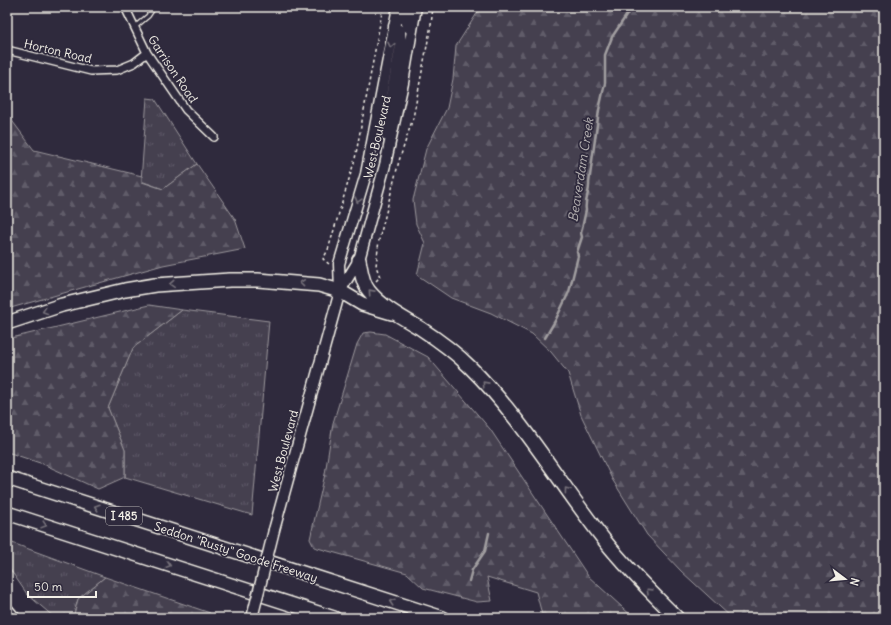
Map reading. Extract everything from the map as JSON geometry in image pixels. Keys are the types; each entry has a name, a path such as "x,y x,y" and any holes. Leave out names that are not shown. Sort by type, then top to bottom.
{"highway":[{"path":"359,260 362,279 368,291 396,315"},
{"path":"7,323 62,305 125,290 155,285 230,280 308,283 340,291 362,304 396,315 421,329 470,367 511,413 605,541 640,582 677,618"},
{"name":"Seddon \"Rusty\" Goode Freeway","path":"7,478 443,618"},
{"path":"7,513 334,618"},
{"path":"7,611 13,618"}],"street":[{"name":"Garrison Road","path":"125,7 147,53 186,110 214,137"},
{"name":"West Boulevard","path":"340,291 339,264 366,174 398,7"},
{"path":"406,7 405,22 412,31"},
{"name":"West Boulevard","path":"252,618 274,530 340,291 359,260 387,158 403,83 416,7"},
{"path":"387,158 387,118 400,45 400,31 394,26"},
{"name":"Horton Road","path":"7,50 91,71 117,70 134,63 147,53"}],"lane":[{"path":"134,28 148,16 154,7"}],"path":[{"path":"329,264 323,259 328,250 355,159 383,7"},
{"path":"374,283 380,278 376,266 379,240 399,161 414,118 433,7"}],"green space":[{"path":"481,7 884,7 884,618 732,618 681,571 647,535 612,479 581,415 568,373 551,352 532,334 491,313 451,298 417,275 425,243 416,224 413,200 426,149 447,108 453,79 456,46"},
{"path":"147,98 155,99 197,164 163,189 141,181"},
{"path":"7,114 34,150 142,176 142,182 163,189 197,164 235,219 245,249 163,265 7,309"},
{"path":"149,305 182,310 133,348 108,408 125,450 125,477 98,489 43,464 7,452 7,339"},
{"path":"182,310 269,321 252,515 125,477 125,450 108,408 133,348"},
{"path":"371,332 385,334 428,357 490,429 588,576 634,618 543,618 536,592 487,577 492,601 477,602 423,588 407,573 314,547 310,539 325,474 333,423 357,344 363,333"},
{"path":"7,541 105,577 78,599 73,618 55,618 27,594 7,565"},
{"path":"105,577 210,613 208,618 73,618 78,599"}],"waterway":[{"name":"Beaverdam Creek","path":"545,338 569,292 578,256 577,252 582,237 581,233 589,190 599,110 605,83 605,55 612,37 628,13 634,7"},
{"name":"Beaverdam Creek","path":"469,581 472,570 485,551 489,533"}]}
